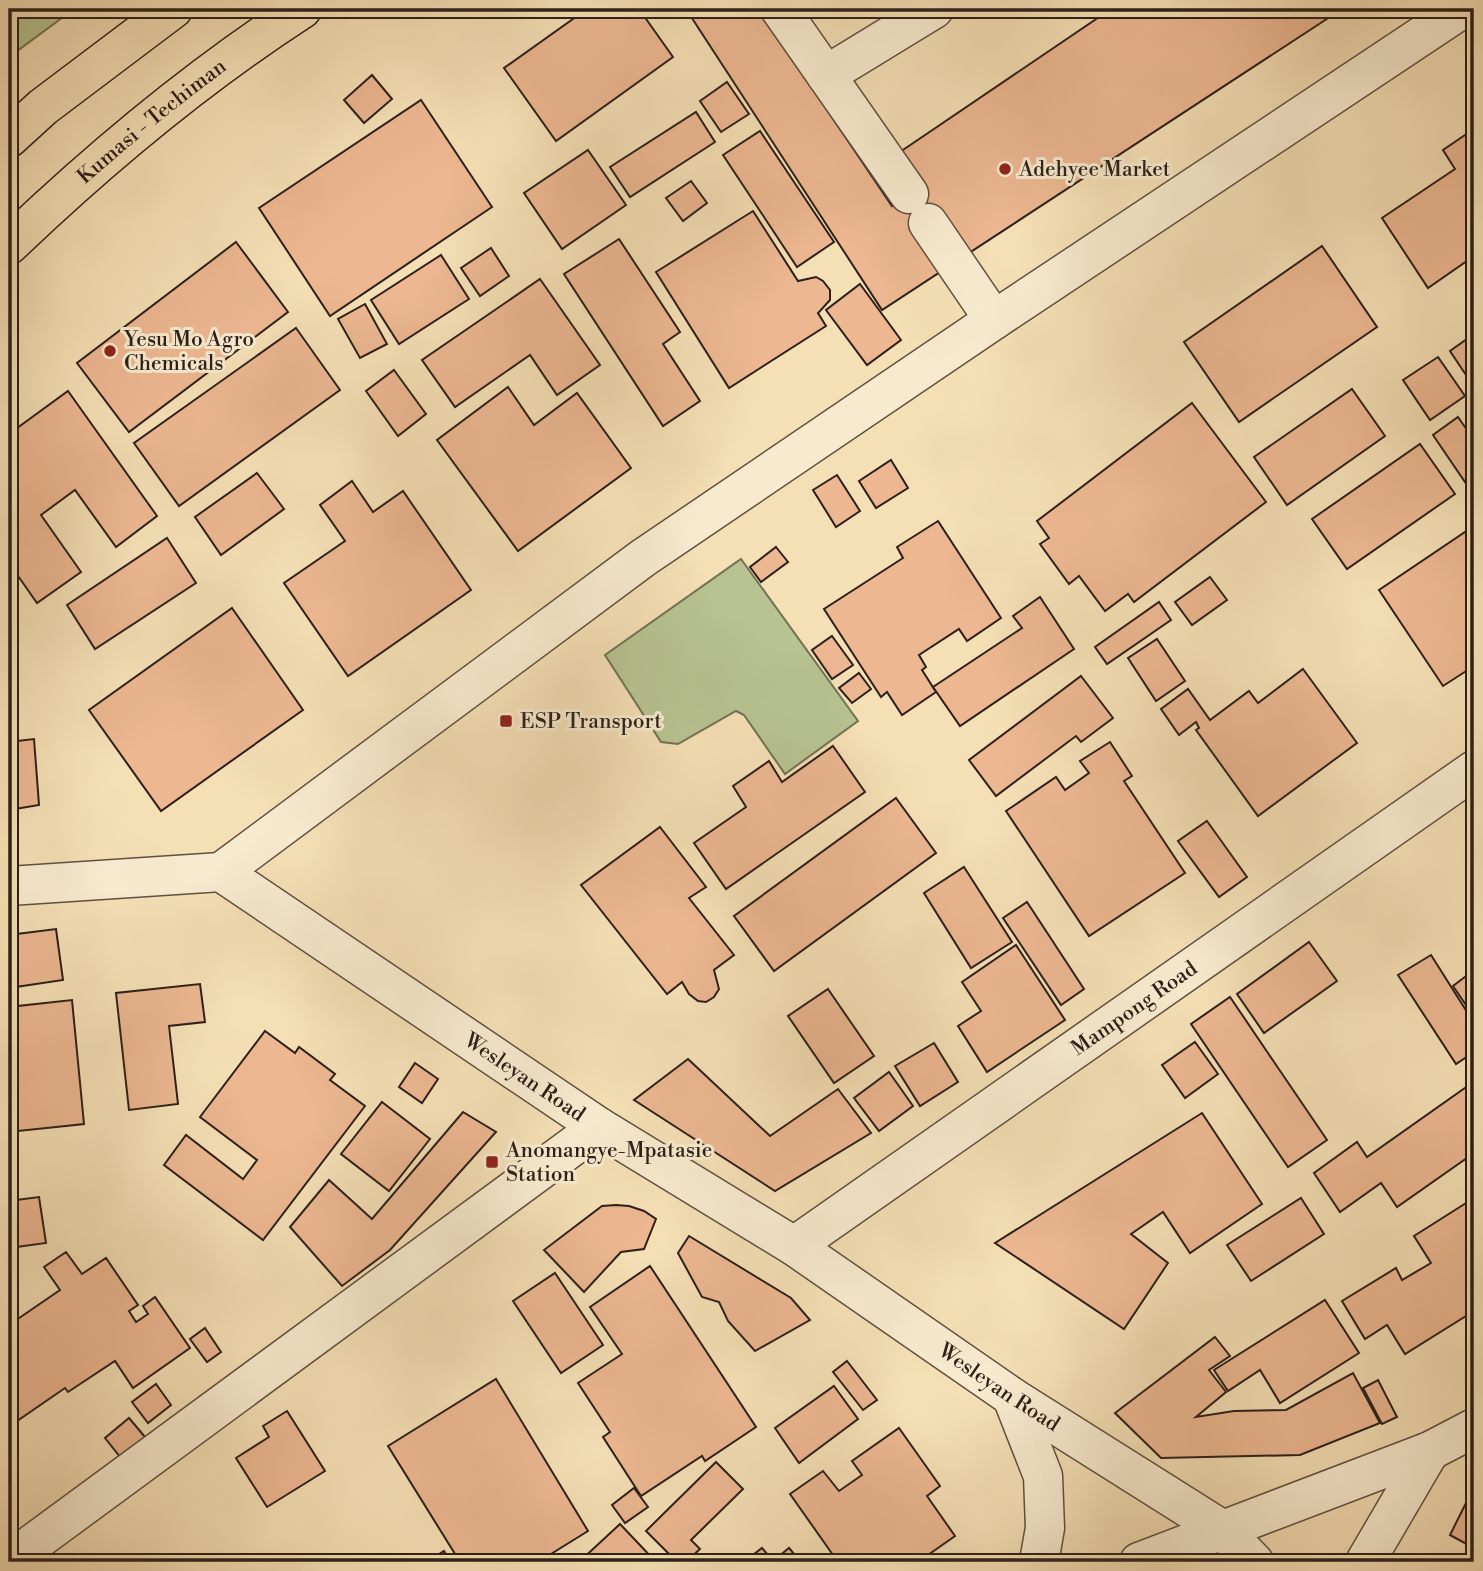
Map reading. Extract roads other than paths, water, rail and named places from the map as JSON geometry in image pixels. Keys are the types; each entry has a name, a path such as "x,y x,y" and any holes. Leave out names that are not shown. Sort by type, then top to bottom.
{"main road":[{"path":"9,138 43,107 173,9"},
{"name":"Kumasi - Techiman","path":"9,245 62,194 155,118 266,33 302,9"}],"street":[{"path":"780,9 994,320"},
{"path":"825,75 934,9"},
{"path":"9,886 221,872 643,558 994,320 1462,9"},
{"name":"Mampong Road","path":"794,1246 1474,770"},
{"name":"Wesleyan Road","path":"221,872 599,1127 794,1246 1012,1397 1223,1530 1254,1562"},
{"path":"9,1561 599,1127"},
{"path":"1012,1397 1043,1476 1045,1528 1039,1562"},
{"path":"1139,1562 1430,1451 1474,1428"},
{"path":"1366,1562 1430,1451"},
{"path":"9,1527 59,1524"}],"place":[{"name":"Adehyee Market","path":"1005,169"},
{"name":"Yesu Mo Agro Chemicals","path":"110,351"},
{"name":"ESP Transport","path":"506,721"},
{"name":"Anomangye-Mpatasie Station","path":"492,1162"}]}
